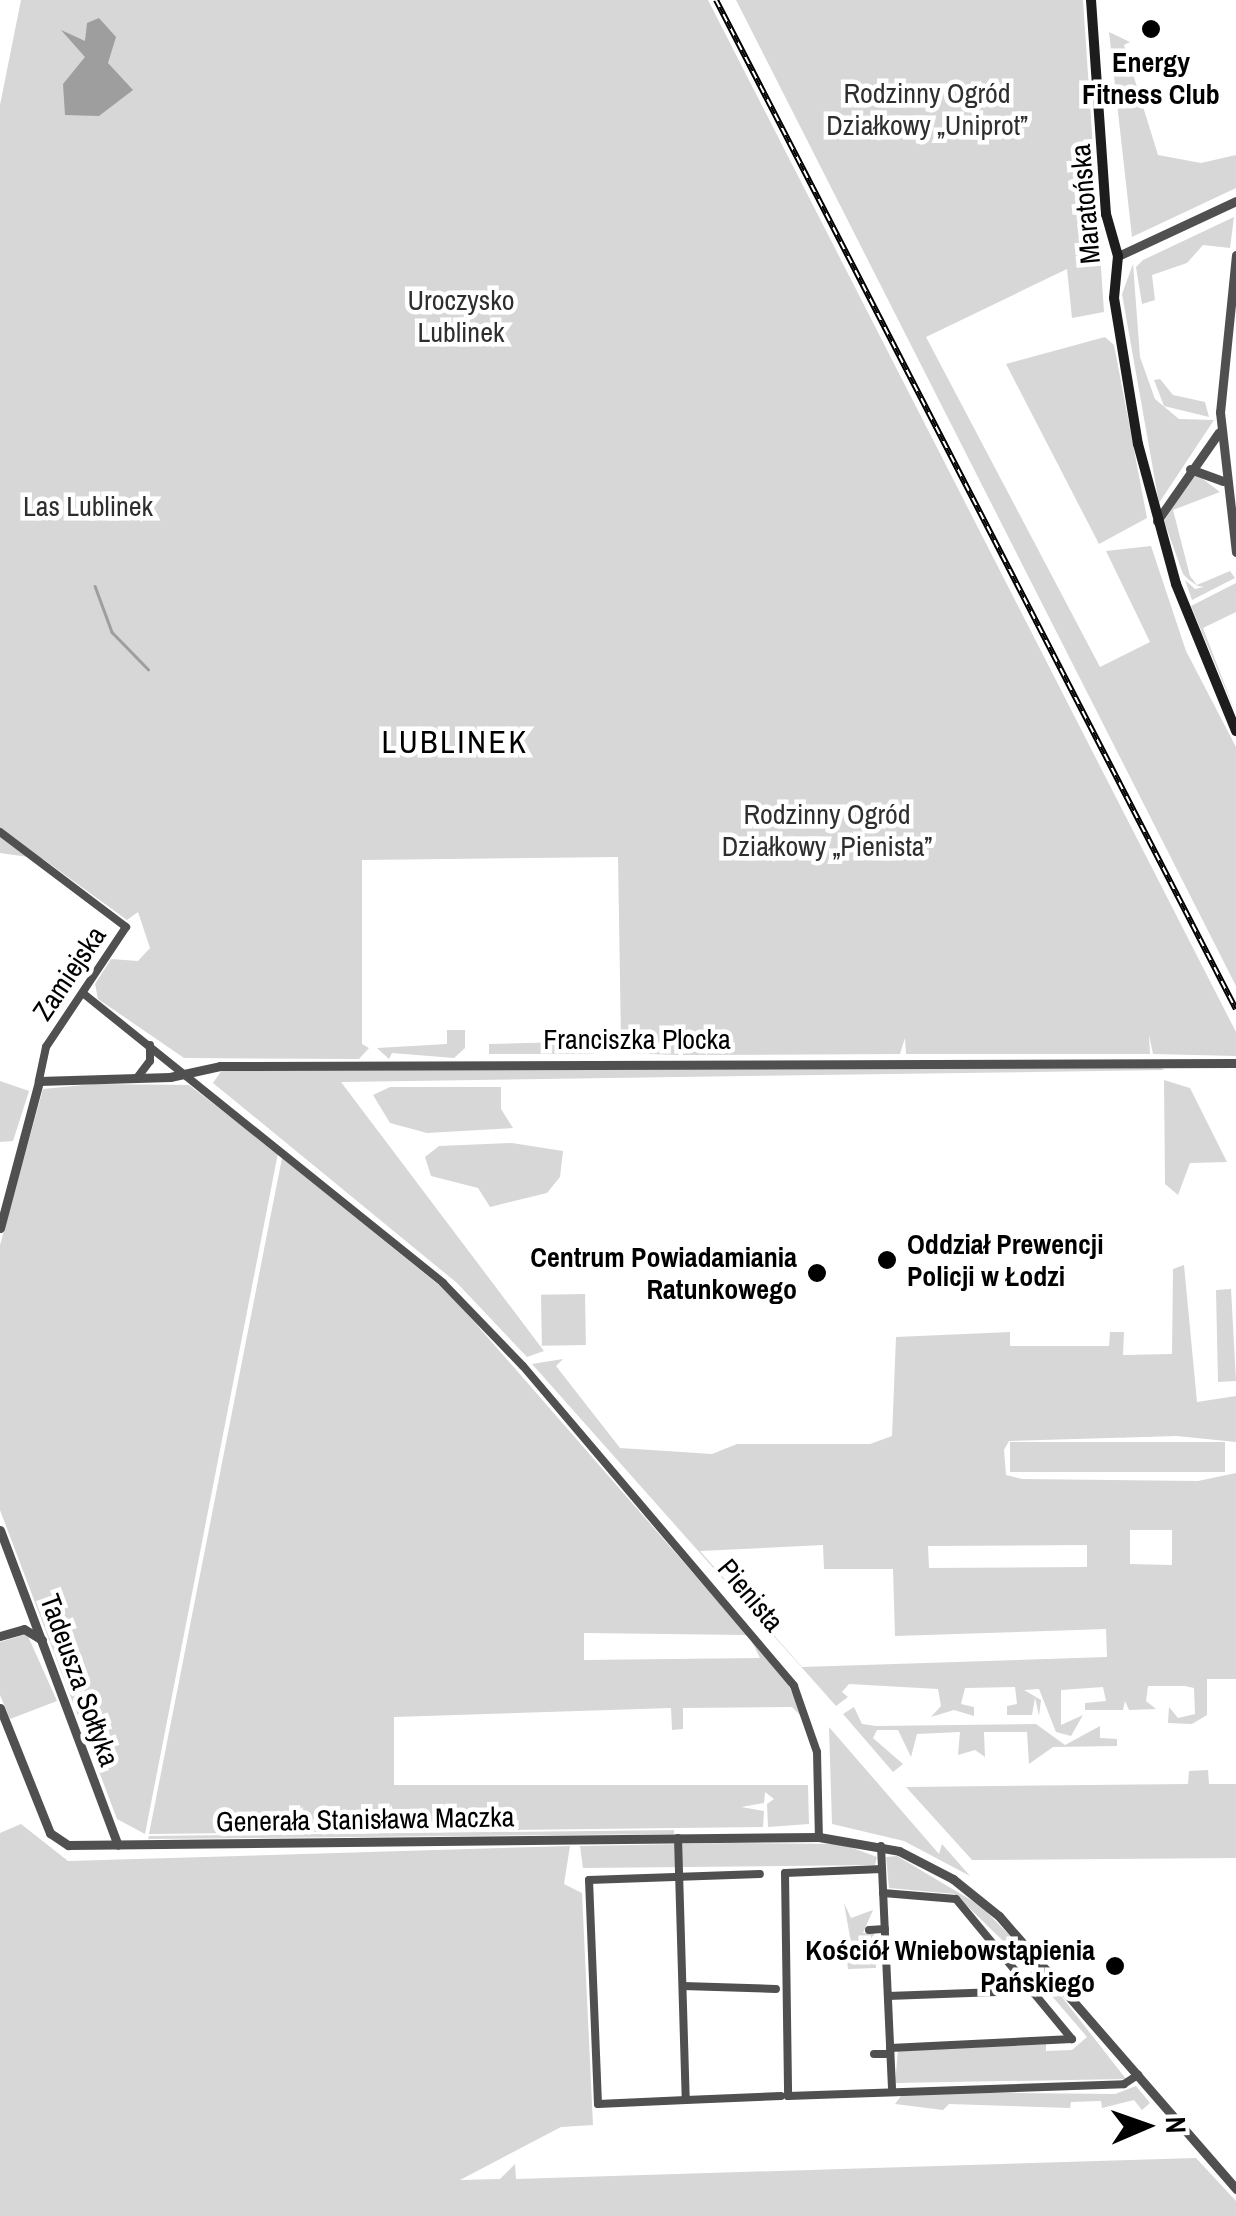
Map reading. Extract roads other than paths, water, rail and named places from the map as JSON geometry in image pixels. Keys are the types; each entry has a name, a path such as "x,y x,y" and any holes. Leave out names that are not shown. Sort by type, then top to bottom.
{"main road":[{"name":"Maratońska","path":"1091,0 1106,214 1118,256 1114,298 1156,521 1236,731"}],"street":[{"path":"1118,256 1236,201"},
{"path":"1236,254 1221,430 1224,480 1236,552"},
{"path":"1156,521 1221,430"},
{"path":"1190,469 1224,480"},
{"name":"Zamiejska","path":"0,832 125,925 84,994 46,1046 39,1081"},
{"name":"Pienista","path":"84,994 475,1312 779,1664 814,1738 819,1837"},
{"path":"138,1078 148,1066 150,1044"},
{"name":"Franciszka Plocka","path":"39,1081 187,1074 220,1066 1236,1063"},
{"path":"0,1228 39,1081"},
{"name":"Tadeusza Sołtyka","path":"0,1530 118,1845"},
{"path":"24,1628 30,1604"},
{"path":"0,1636 24,1628"},
{"path":"24,1628 44,1644"},
{"name":"Generała Stanisława Maczka","path":"0,1708 50,1833 68,1845 819,1837"},
{"path":"819,1837 881,1846 966,1888 1046,1970 1236,2189"},
{"path":"678,1838 686,2100"},
{"path":"881,1846 892,2088"},
{"path":"882,1869 786,1873 786,2043 791,2098 892,2088 1124,2084 1138,2075"},
{"path":"760,1874 590,1880 598,2104 780,2096"},
{"path":"884,1893 956,1899 1031,1984 1072,2039"},
{"path":"869,1930 885,1929"},
{"path":"888,1996 1031,1984 1046,1970"},
{"path":"917,1982 918,1995"},
{"path":"683,1986 776,1989"},
{"path":"1064,2046 1072,2039"},
{"path":"874,2054 1072,2039"}],"waterway":[{"path":"95,586 112,632 148,669"}],"railway":[{"path":"716,0 1236,1009"}],"place":[{"name":"Energy Fitness Club","path":"1151,29"},
{"name":"Oddział Prewencji Policji w Łodzi","path":"887,1260"},
{"name":"Centrum Powiadamiania Ratunkowego","path":"817,1273"},
{"name":"Kościół Wniebowstąpienia Pańskiego","path":"1115,1966"}],"district":[{"name":"LUBLINEK","path":"455,742"}],"park label":[{"name":"Rodzinny Ogród Działkowy „Uniprot”","path":"927,109"},
{"name":"Uroczysko Lublinek","path":"461,316"},
{"name":"Las Lublinek","path":"88,506"},
{"name":"Rodzinny Ogród Działkowy „Pienista”","path":"827,830"}]}
